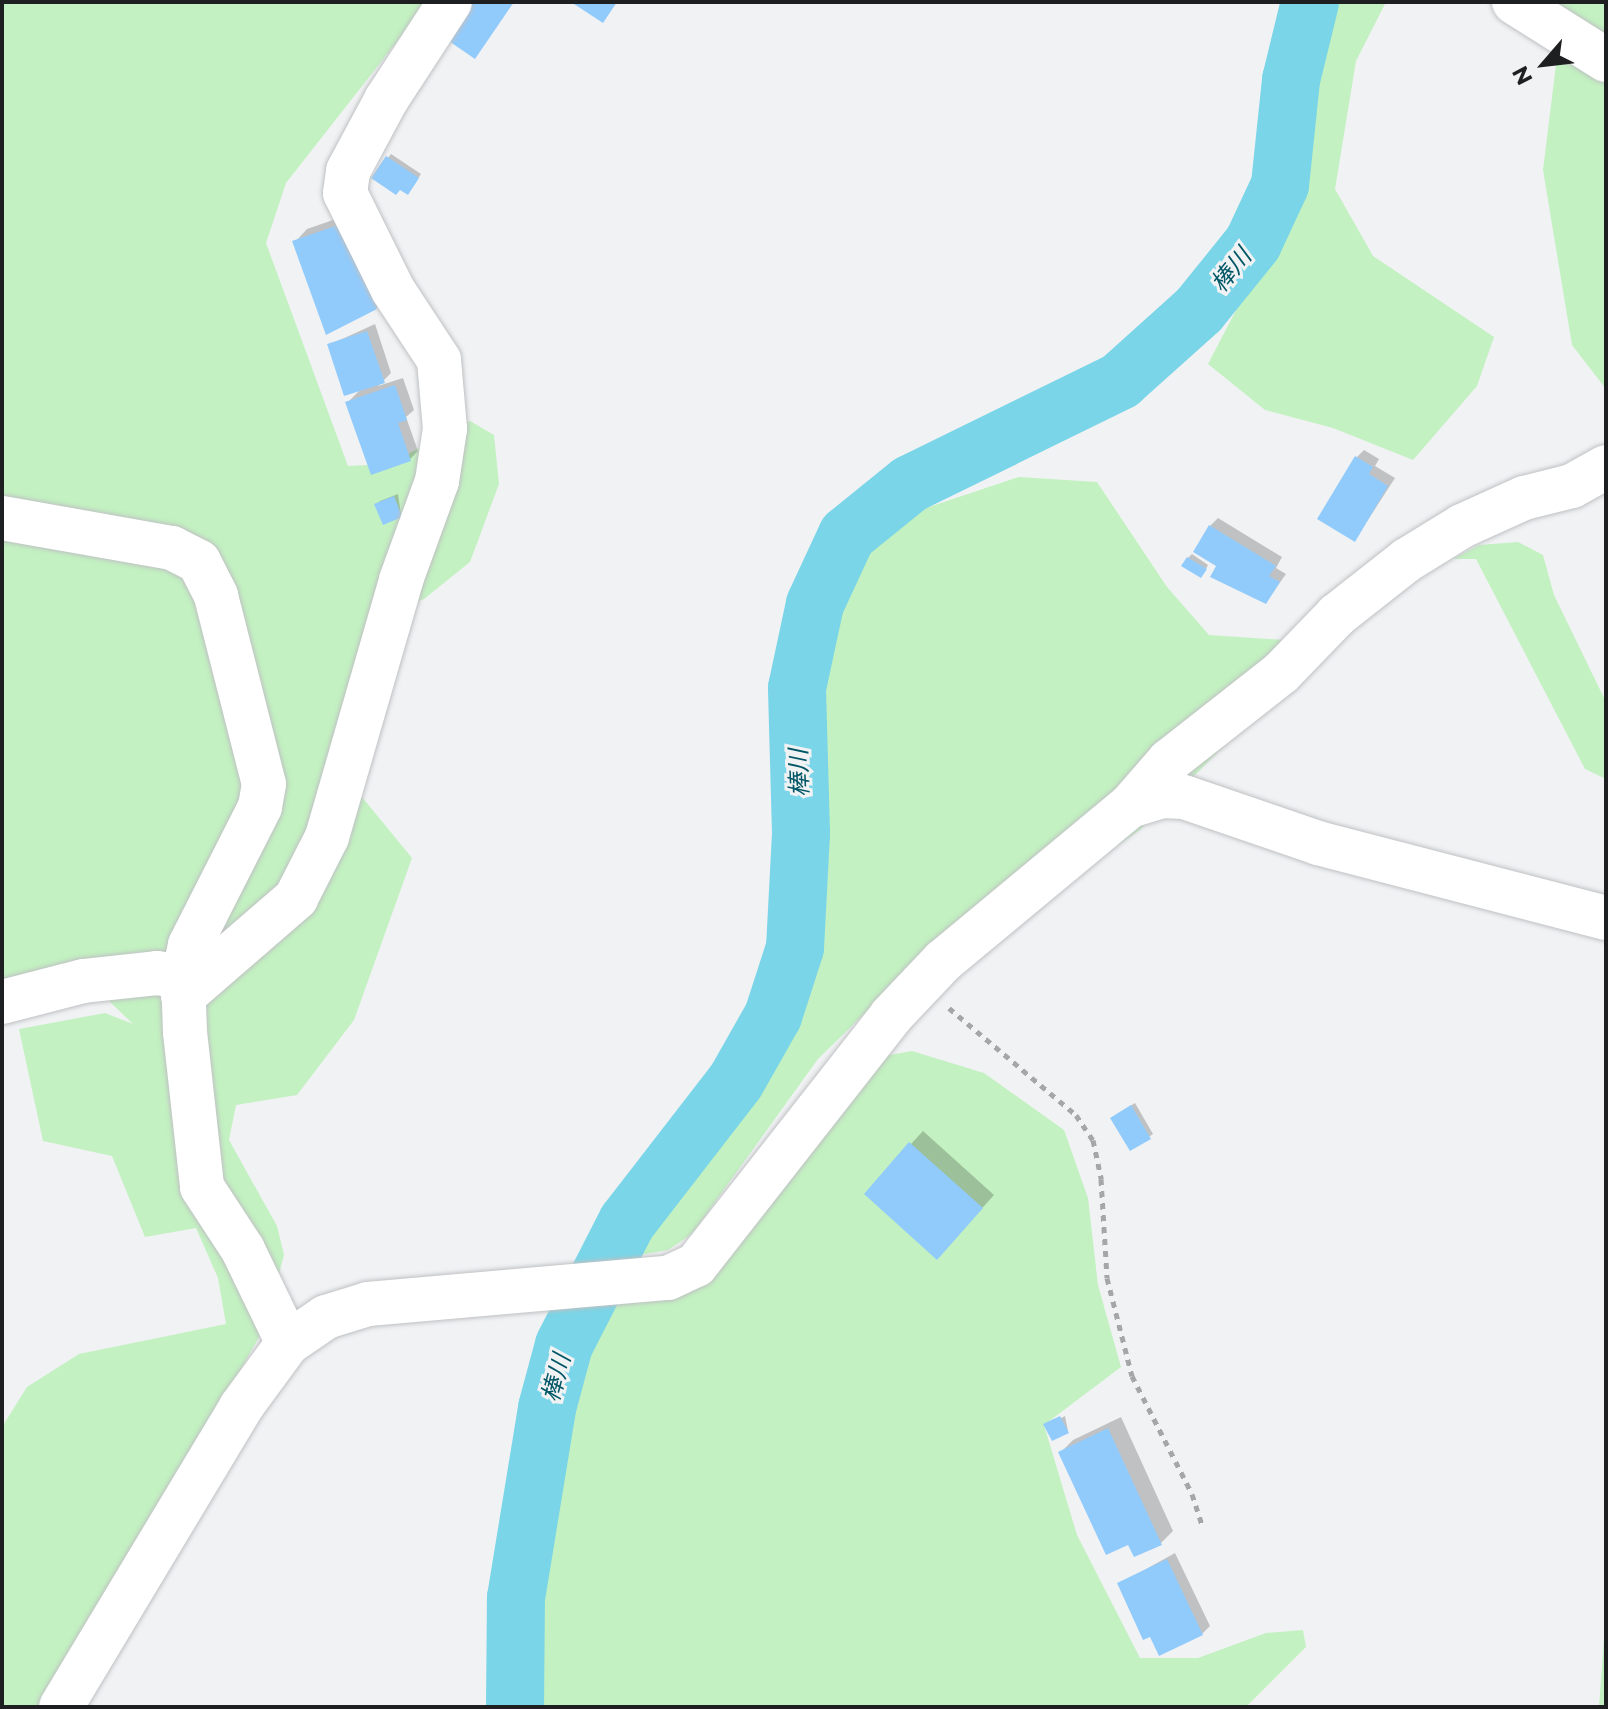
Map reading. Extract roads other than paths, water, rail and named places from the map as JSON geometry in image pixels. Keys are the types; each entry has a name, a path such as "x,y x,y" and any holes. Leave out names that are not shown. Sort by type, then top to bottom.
{"street":[{"path":"183,987 296,898 321,849 359,738 401,580 437,481 445,429 439,360 393,290 345,193 348,171 386,100 450,2"},
{"path":"1514,2 1606,60"},
{"path":"61,1707 241,1407 288,1343 326,1317 368,1304 668,1278 696,1265 921,985 1033,884 1130,806 1169,761 1281,673 1337,615 1407,560 1462,526 1524,498 1572,486 1606,467"},
{"path":"2,518 172,548 199,562 216,596 264,784 260,807 190,945 183,987 202,1187 243,1250 288,1343"},
{"path":"1130,806 1162,796 1184,797 1318,843 1606,918"},
{"path":"2,1002 83,981 157,973 183,987"}],"waterway":[{"name":"棒川","path":"515,1707 516,1598 547,1408 564,1345 627,1222 736,1081 773,1016 795,948 801,833 797,688 815,604 847,535 910,484 1120,381 1199,310 1253,243 1280,185 1291,80 1310,2"}]}
